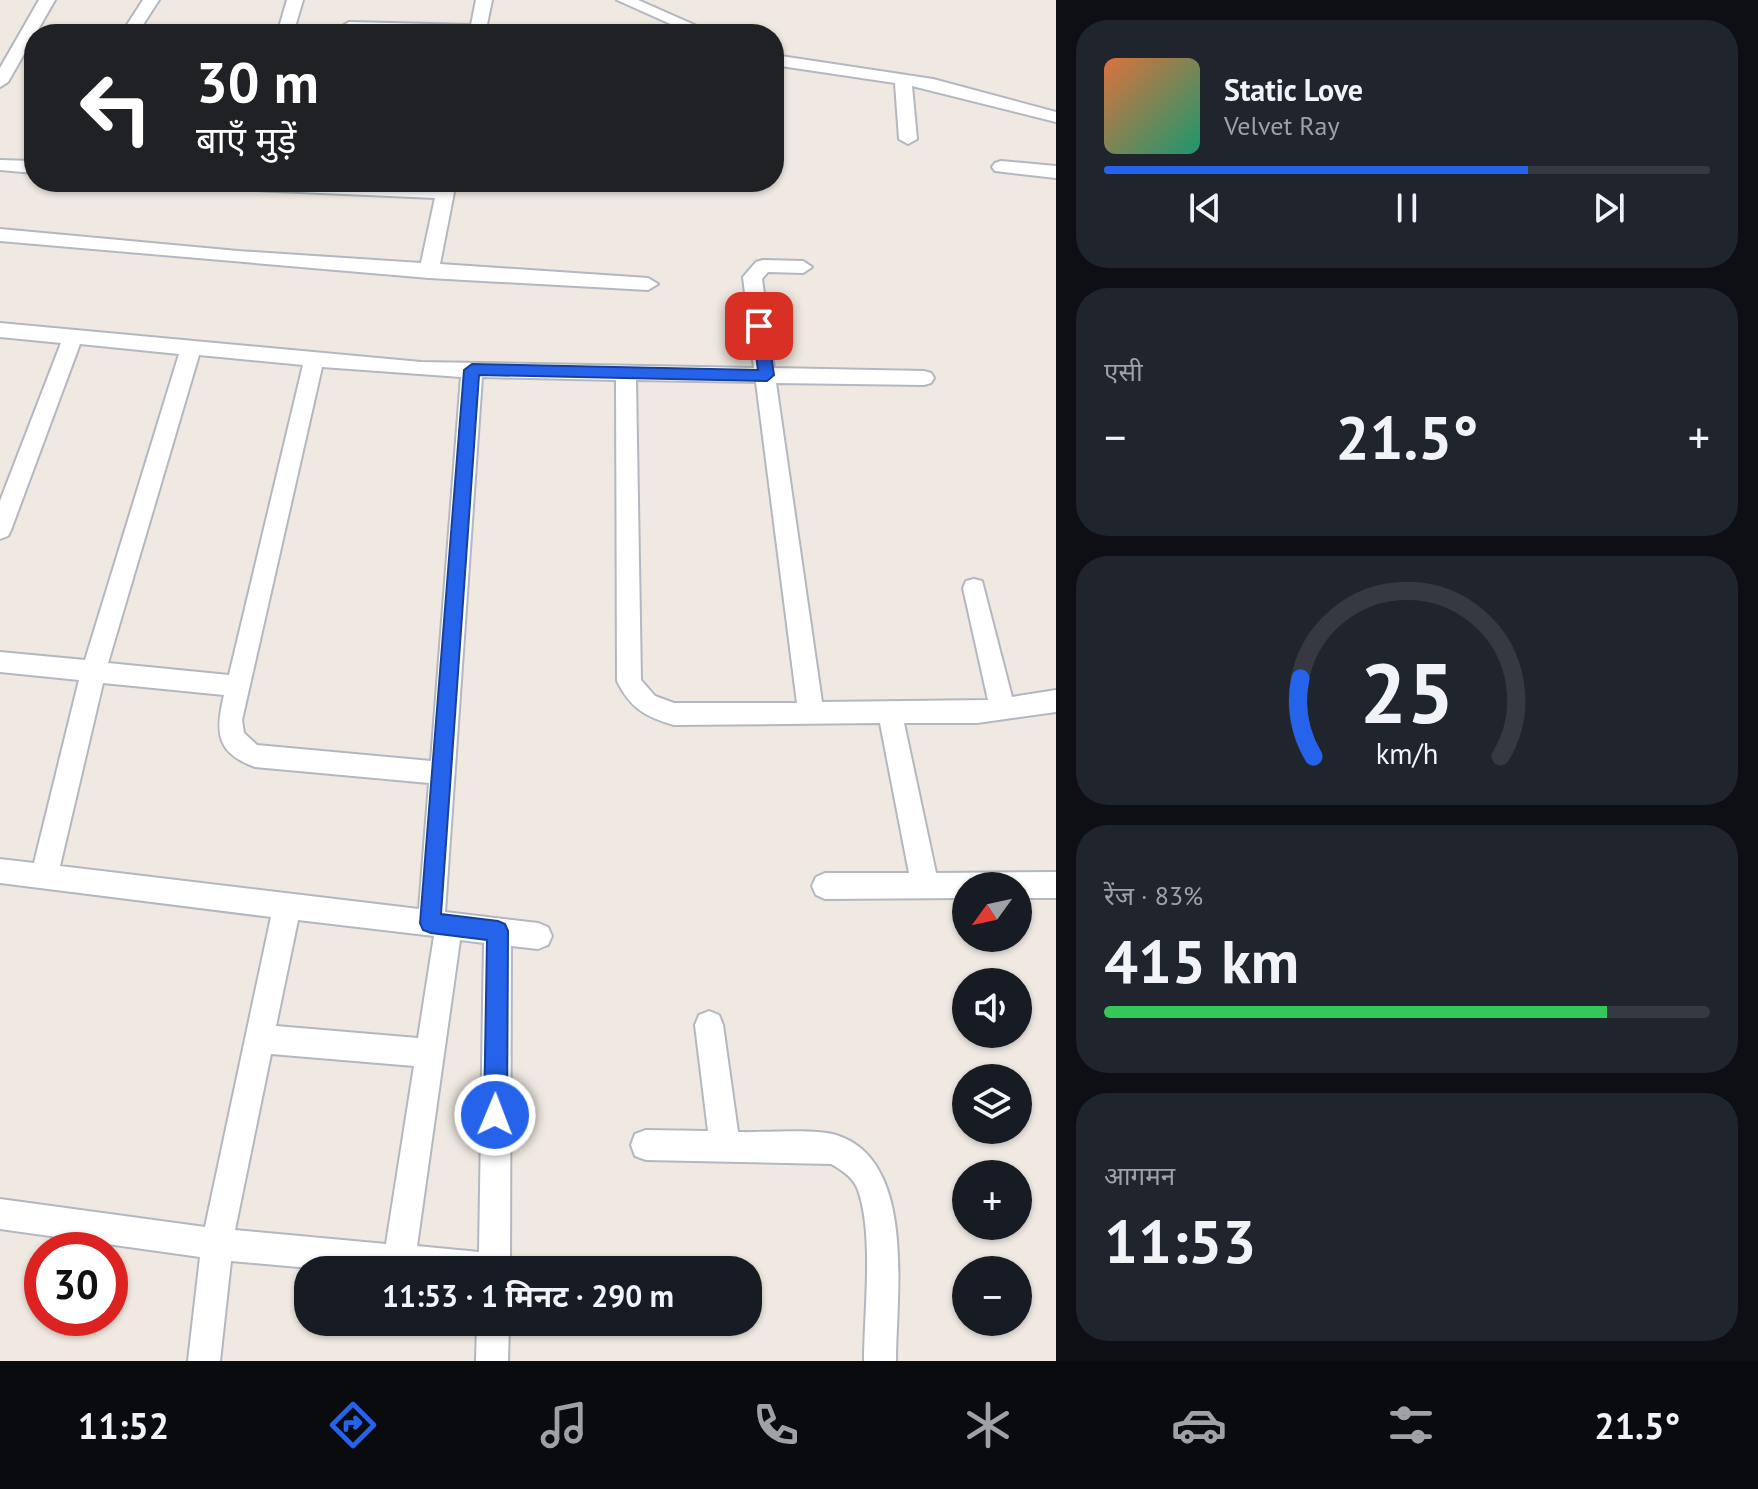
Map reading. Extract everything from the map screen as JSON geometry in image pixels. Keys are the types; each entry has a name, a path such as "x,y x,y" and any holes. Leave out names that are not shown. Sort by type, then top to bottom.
{"street":[{"path":"31,24 47,0"},
{"path":"135,24 151,0"},
{"path":"288,24 295,0"},
{"path":"480,24 484,0"},
{"path":"625,0 683,24"},
{"path":"0,82 7,60 24,34"},
{"path":"784,62 960,90 1056,117"},
{"path":"903,80 908,139"},
{"path":"0,165 24,166"},
{"path":"1001,167 1056,172"},
{"path":"429,272 445,192"},
{"path":"0,235 429,272 648,284"},
{"path":"803,267 763,266 752,277 811,713"},
{"path":"0,330 314,360 472,370 924,378"},
{"path":"0,530 73,337"},
{"path":"44,876 93,673 191,348"},
{"path":"314,360 230,720 231,737 238,749 255,756 442,773"},
{"path":"400,1256 430,1053 440,924 442,773 472,370"},
{"path":"626,373 629,681 637,698 651,708 674,714 1003,710 1056,701"},
{"path":"974,588 1003,710"},
{"path":"0,662 238,686"},
{"path":"890,713 925,885"},
{"path":"0,871 538,936"},
{"path":"825,886 1056,885"},
{"path":"204,1361 217,1244 287,906"},
{"path":"494,1256 498,931"},
{"path":"709,1025 725,1147"},
{"path":"259,1039 430,1053"},
{"path":"646,1145 833,1149 854,1159 869,1177 878,1206 880,1361"},
{"path":"0,1214 217,1244 354,1256"},
{"path":"492,1361 493,1336"}],"route":[{"path":"495,1115 498,931 431,923 472,370 767,375 759,326"}]}
